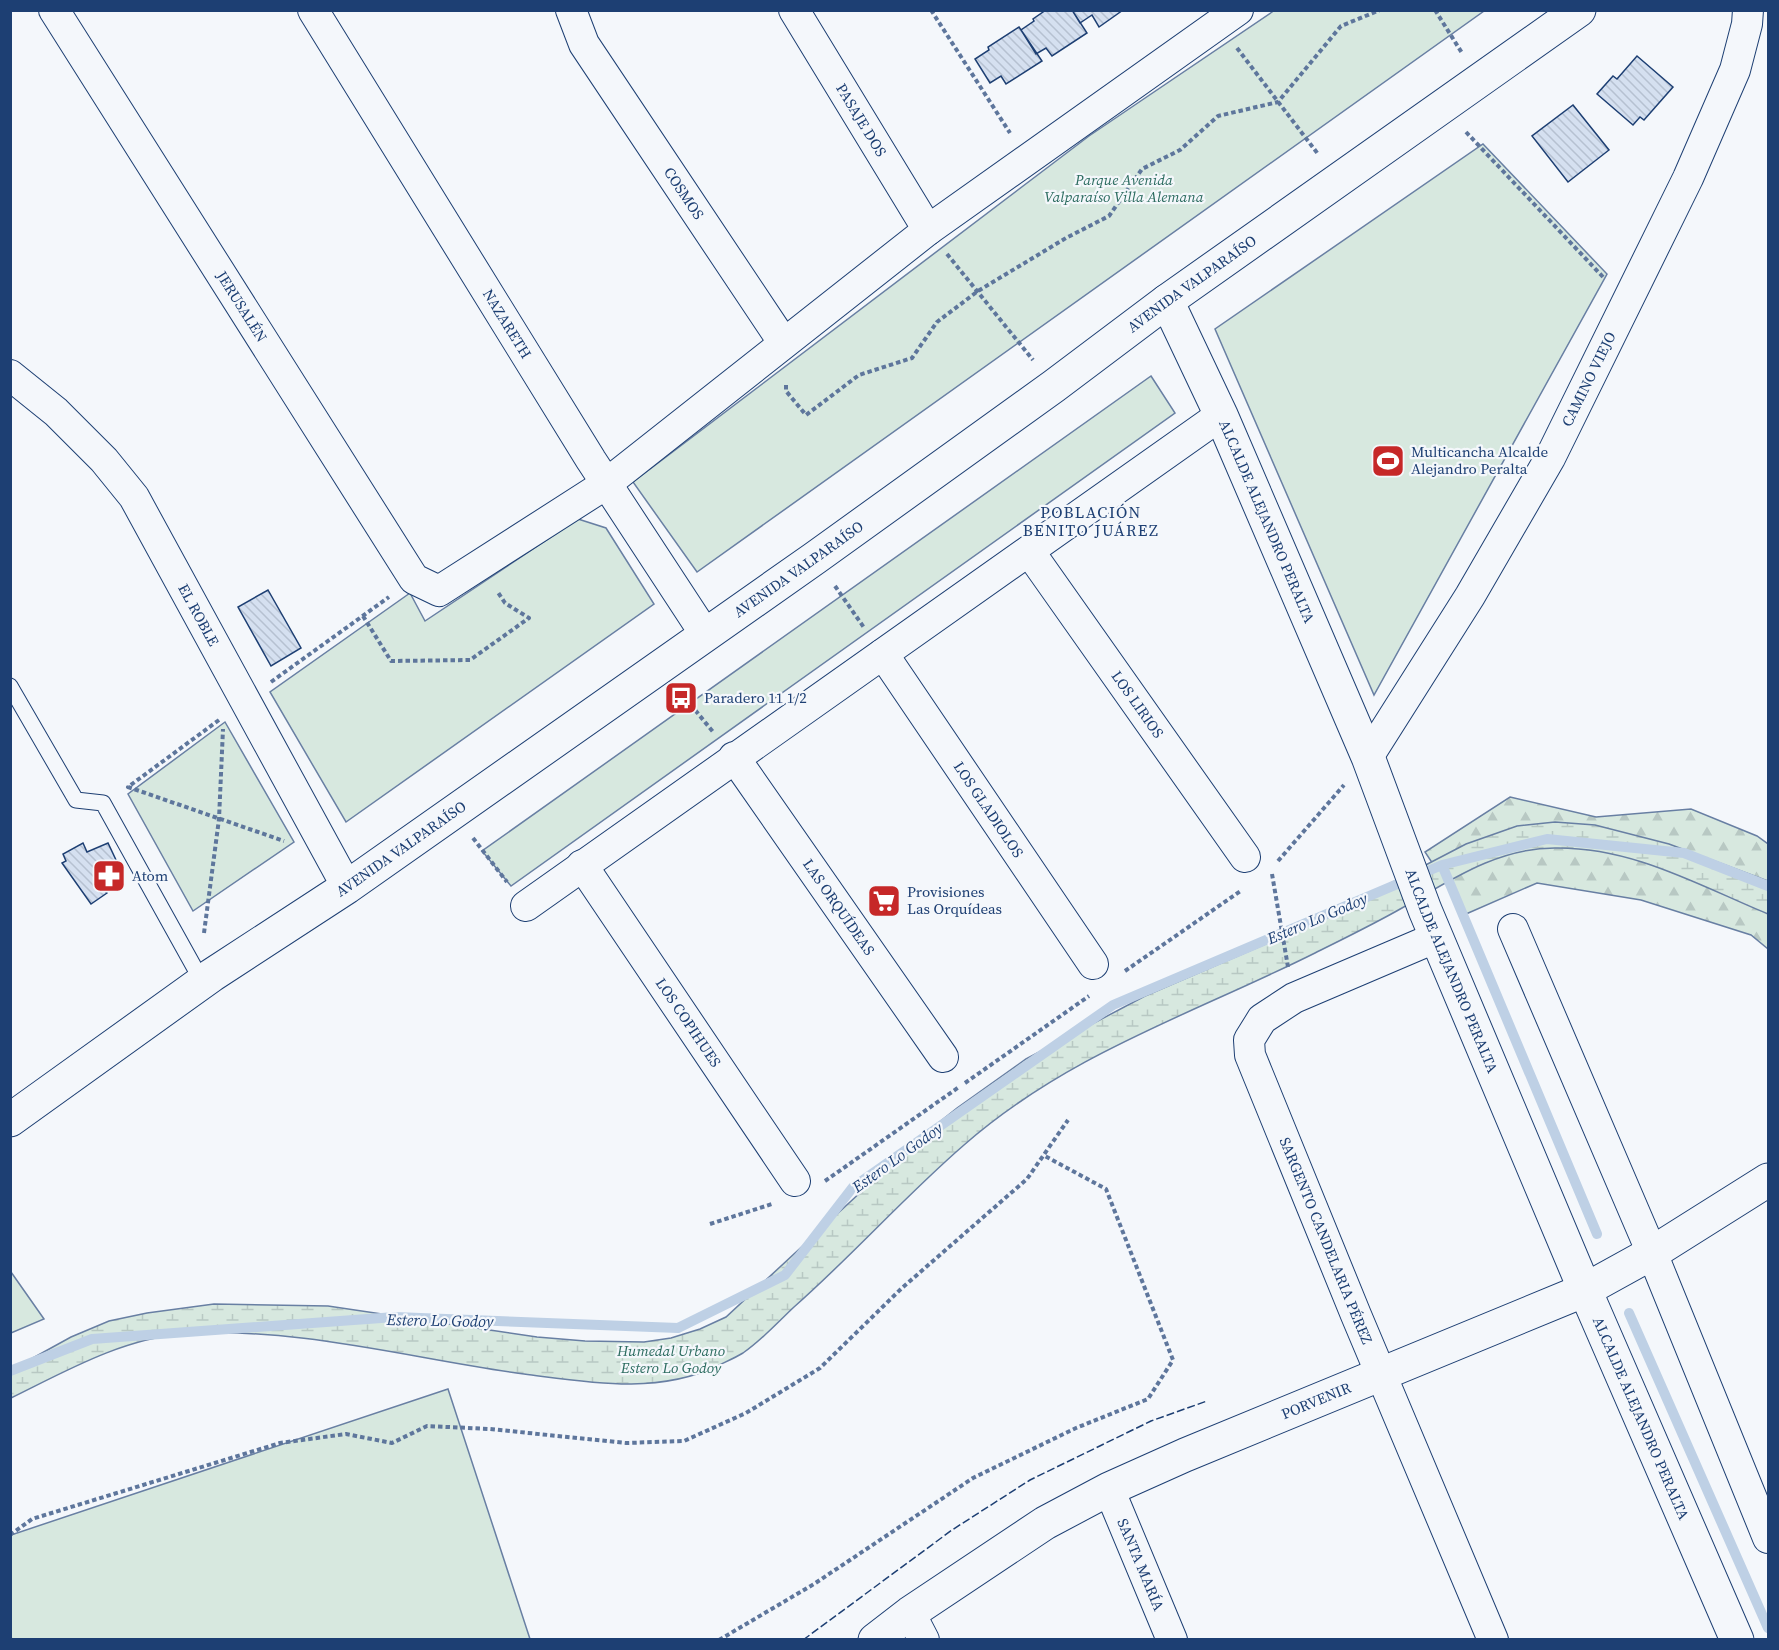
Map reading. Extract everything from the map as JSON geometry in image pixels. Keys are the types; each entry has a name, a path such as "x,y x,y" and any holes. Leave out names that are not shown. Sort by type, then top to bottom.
{"main road":[{"name":"AVENIDA VALPARAÍSO","path":"10,1120 203,982 347,887 815,558 1054,386 1167,301 1580,10"},
{"name":"ALCALDE ALEJANDRO PERALTA","path":"1167,301 1221,415 1368,757 1397,841 1431,924 1585,1290 1737,1640"},
{"name":"PORVENIR","path":"875,1640 917,1626 1045,1523 1109,1490 1166,1462 1585,1290 1652,1253 1768,1180"}],"street":[{"name":"JERUSALÉN","path":"54,10 414,579 439,591 479,565"},
{"name":"NAZARETH","path":"313,10 606,484 705,634"},
{"name":"COSMOS","path":"571,10 584,44 783,342"},
{"name":"PASAJE DOS","path":"794,10 928,230"},
{"path":"479,565 606,484 783,342 928,230 1228,17"},
{"name":"CAMINO VIEJO","path":"1368,757 1470,596 1550,458 1688,178 1755,21"},
{"name":"EL ROBLE","path":"10,375 56,412 104,460 134,497 347,887"},
{"path":"526,906 1221,415"},
{"name":"LOS LIRIOS","path":"1029,551 1259,867"},
{"name":"LOS GLADIOLOS","path":"883,654 1102,978"},
{"name":"LAS ORQUÍDEAS","path":"734,757 943,1057"},
{"name":"LOS COPIHUES","path":"582,865 799,1189"},
{"name":"SARGENTO CANDELARIA PÉREZ","path":"1431,924 1294,998 1262,1019 1249,1040 1250,1055 1493,1640"},
{"path":"1513,929 1652,1253 1768,1538"},
{"name":"SANTA MARÍA","path":"1109,1490 1172,1640"}],"lane":[{"path":"10,686 76,800 103,803 203,982"}],"path":[{"path":"931,10 1027,159"},
{"path":"783,342 786,391 806,415 859,375 912,357 937,322 978,291 1066,238 1109,216 1142,169 1180,150 1218,116 1278,102 1341,26 1380,10"},
{"path":"1435,10 1481,81"},
{"path":"1228,17 1278,102 1338,181"},
{"path":"1442,108 1628,302"},
{"path":"928,230 1054,386"},
{"path":"815,558 883,654"},
{"path":"363,616 391,661 470,660 530,618 505,603 479,565"},
{"path":"659,667 734,757"},
{"path":"224,717 128,788 299,846 323,845"},
{"path":"1294,998 1259,867 1368,757"},
{"path":"453,812 526,906"},
{"path":"710,1224 799,1189 1102,978 1242,890"},
{"path":"10,1535 32,1520 43,1516 280,1443 335,1435 346,1434 392,1443 427,1426 490,1429 626,1443 684,1441 746,1413 820,1368 902,1288 1027,1179 1068,1120"},
{"path":"719,1640 814,1584 973,1478 1076,1428 1148,1399 1173,1360 1106,1189 1043,1155"}],"green space":[{"name":"Parque Avenida Valparaíso Villa Alemana","path":"1275,10 1484,11 697,572 633,482 1089,136"},
{"path":"1483,144 1607,274 1374,695 1215,329"},
{"path":"1151,376 1175,413 511,886 482,851"},
{"path":"578,519 606,528 654,604 346,822 270,692 410,593 425,621"},
{"path":"225,722 294,842 193,911 128,794"},
{"path":"1510,797 1596,817 1691,809 1757,836 1768,844 1768,949 1751,935 1641,900 1537,883 1466,914 1425,852"},
{"name":"Humedal Urbano Estero Lo Godoy","path":"1555,822 1595,825 1669,844 1768,881 1768,914 1664,870 1638,861 1584,849 1534,849 1514,853 1475,868 1359,931 1133,1037 1046,1085 1004,1113 964,1145 757,1342 737,1357 694,1375 671,1381 597,1383 482,1368 312,1339 226,1333 184,1334 161,1337 116,1349 73,1367 11,1398 11,1370 71,1337 109,1321 147,1313 214,1304 328,1306 537,1337 585,1341 644,1342 671,1338 700,1329 726,1317 918,1139 1026,1059 1145,996 1314,923 1466,844 1517,826"},
{"path":"11,1272 44,1319 10,1333"},
{"path":"448,1389 530,1639 11,1639 11,1535"}],"building":[{"path":"1046,10 1072,10 1087,33 1052,56 1046,48 1036,54 1021,30"},
{"path":"1072,10 1123,10 1099,27 1092,15 1080,23"},
{"path":"1019,27 1042,61 1006,84 1001,76 990,83 975,59 989,50 988,47"},
{"path":"1637,56 1673,87 1644,120 1640,117 1633,125 1597,94 1613,76 1617,79"},
{"path":"1573,105 1609,150 1568,182 1532,136"},
{"path":"268,590 301,648 271,666 238,607"},
{"path":"83,843 87,852 108,843 124,877 104,890 107,893 91,904 62,863 66,861 63,854"}],"waterway":[{"name":"Estero Lo Godoy","path":"10,1371 92,1339 395,1317 678,1328 785,1275 853,1187 1113,1005 1442,865 1547,839 1684,853 1768,886"},
{"path":"1442,865 1597,1234"},
{"path":"1629,1313 1768,1628"}],"fence":[{"path":"803,1640 952,1530 1030,1480 1151,1421 1207,1401"}],"place":[{"name":"Multicancha Alcalde Alejandro Peralta","path":"1388,461"},
{"name":"Paradero 11 1/2","path":"681,698"},
{"name":"Atom","path":"109,876"},
{"name":"Provisiones Las Orquídeas","path":"884,901"}],"district":[{"name":"POBLACIÓN BENITO JUÁREZ","path":"1091,521"}]}
